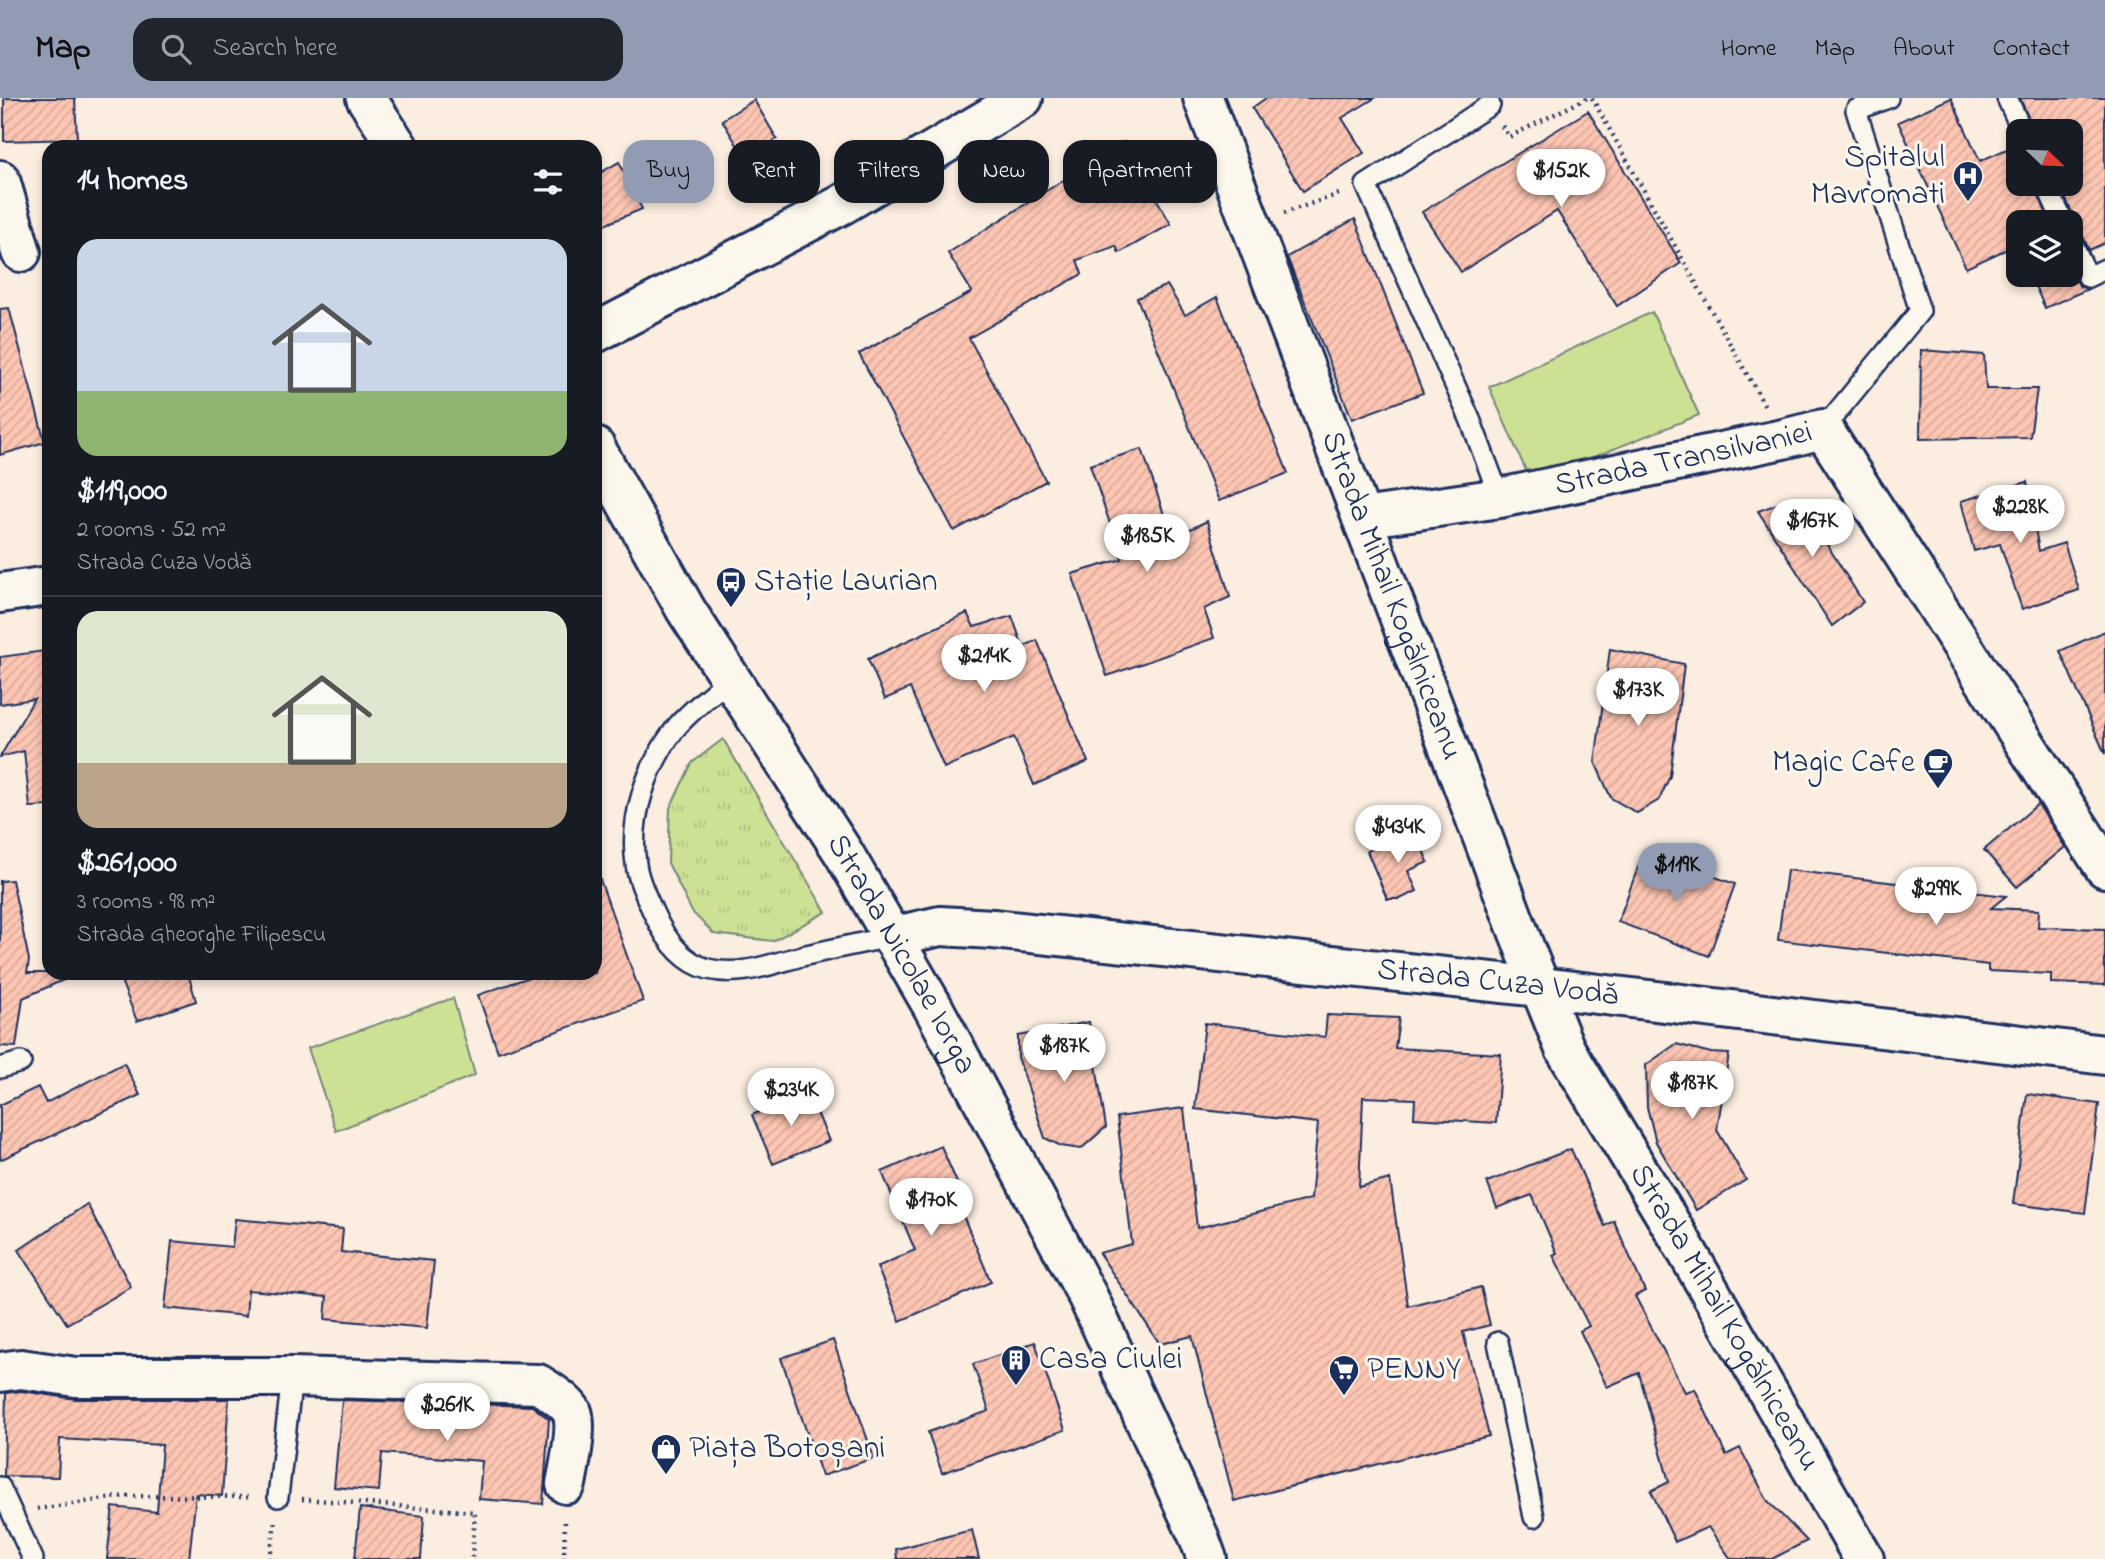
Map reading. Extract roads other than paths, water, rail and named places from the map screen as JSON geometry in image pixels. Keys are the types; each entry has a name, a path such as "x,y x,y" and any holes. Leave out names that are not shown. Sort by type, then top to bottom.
{"street":[{"path":"366,98 393,140"},
{"path":"602,328 841,205 1023,98"},
{"name":"Strada Mihail Kogălniceanu","path":"1203,98 1565,1049 1685,1247 1864,1559"},
{"path":"0,180 21,252"},
{"name":"Strada Transilvaniei","path":"1362,518 1500,498 1823,429 2105,868"},
{"name":"Strada Nicolae Iorga","path":"602,460 686,610 843,852 933,1007 1088,1297 1207,1559"},
{"path":"0,593 42,587"},
{"name":"Strada Cuza Vodă","path":"891,937 940,926 993,929 1540,987 2105,1055"},
{"path":"0,1372 21,1369 76,1377 292,1377 538,1384 556,1396 572,1412 573,1433 566,1484"}],"lane":[{"path":"1823,429 1920,311 1856,110 1888,98"},
{"path":"2007,98 2017,119"},
{"path":"1490,105 1366,185 1470,419 1500,498"},
{"path":"2083,265 2088,276 2105,269"},
{"path":"730,678 676,727 653,763 640,799 633,840 636,867 661,930 678,953 693,964 729,972 754,969 891,937"},
{"path":"0,1068 20,1062"},
{"path":"1497,1342 1534,1517"},
{"path":"278,1497 292,1377"},
{"path":"0,1487 33,1559"}],"place":[{"name":"Spitalul Mavromati","path":"1968,203"},
{"name":"Stație Laurian","path":"731,609"},
{"name":"Magic Cafe","path":"1938,790"},
{"name":"Casa Ciulei","path":"1016,1387"},
{"name":"PENNY","path":"1344,1397"},
{"name":"Piața Botoșani","path":"666,1476"}]}
